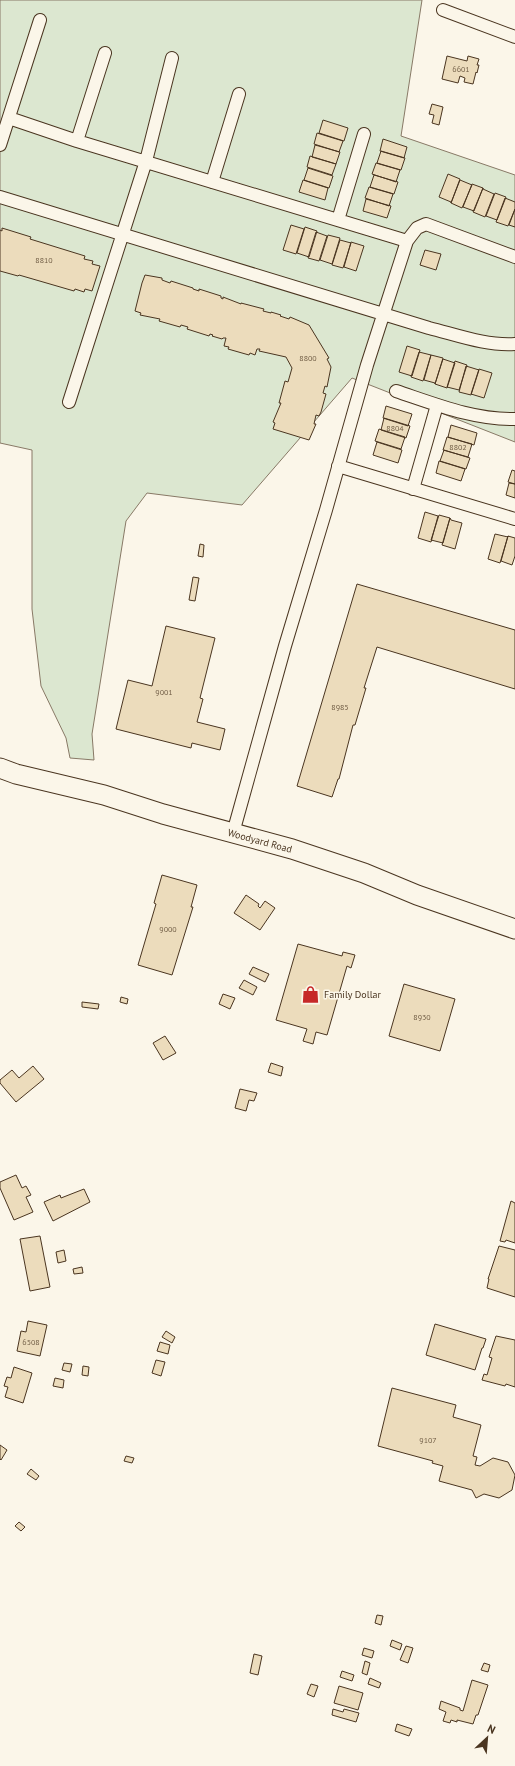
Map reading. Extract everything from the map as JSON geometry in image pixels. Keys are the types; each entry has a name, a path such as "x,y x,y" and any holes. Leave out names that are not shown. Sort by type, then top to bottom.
{"main road":[{"name":"Woodyard Road","path":"0,768 16,774 104,795 136,806 320,858 396,885 417,895 515,929"}],"street":[{"path":"443,10 515,37"},
{"path":"0,145 40,20"},
{"path":"77,141 104,53"},
{"path":"69,402 146,162 172,58"},
{"path":"212,182 239,94"},
{"path":"9,118 77,141 407,241"},
{"path":"338,220 364,134"},
{"path":"0,197 383,314 481,342 505,345 515,344"},
{"path":"233,833 285,646 383,314 407,241 417,228 426,224 515,257"},
{"path":"396,391 437,405 472,414 500,419 515,419"},
{"path":"412,489 437,405"},
{"path":"338,466 515,519"}],"green space":[{"path":"0,0 422,0 401,136 515,175 515,442 352,378 242,505 147,493 126,521 92,734 94,760 70,758 66,738 41,686 32,609 32,450 0,443"}],"building":[{"path":"447,56 467,61 468,56 479,59 477,65 479,65 473,84 464,82 465,78 460,76 458,83 442,79"},
{"path":"432,104 443,107 439,125 432,123 434,115 429,114"},
{"path":"323,120 348,128 344,141 319,133"},
{"path":"317,133 343,141 339,152 314,144"},
{"path":"383,139 407,147 404,158 380,151"},
{"path":"315,145 340,152 336,164 312,157"},
{"path":"381,151 405,158 401,170 377,163"},
{"path":"310,156 336,164 332,175 307,167"},
{"path":"376,163 400,170 396,182 372,174"},
{"path":"308,168 333,176 329,188 304,180"},
{"path":"448,174 460,179 451,203 439,197"},
{"path":"374,175 398,182 394,194 370,187"},
{"path":"303,180 328,188 325,200 299,192"},
{"path":"460,180 472,185 462,208 451,203"},
{"path":"472,184 483,188 474,211 463,207"},
{"path":"369,187 393,194 389,206 365,198"},
{"path":"483,188 494,194 485,217 473,212"},
{"path":"495,193 506,197 497,220 486,216"},
{"path":"505,198 515,202 515,209 508,226 496,222"},
{"path":"366,199 391,206 387,218 363,211"},
{"path":"515,209 515,227 509,225"},
{"path":"291,225 304,229 296,254 283,250"},
{"path":"305,227 317,231 309,257 297,253"},
{"path":"2,228 31,237 30,239 85,256 84,259 93,261 92,264 100,266 92,291 85,289 84,292 75,289 74,291 0,271 0,230 2,231"},
{"path":"316,232 327,236 319,261 308,258"},
{"path":"328,235 340,238 332,264 320,260"},
{"path":"340,240 351,243 343,268 332,265"},
{"path":"351,242 364,246 356,271 344,267"},
{"path":"425,250 441,254 436,270 420,265"},
{"path":"145,275 162,278 162,280 170,283 171,281 199,291 199,289 221,296 223,299 223,297 241,304 264,309 263,311 281,315 280,316 289,319 290,317 309,325 329,358 327,359 331,367 327,387 325,386 323,393 326,394 321,412 319,416 316,415 314,424 316,424 309,440 273,429 275,423 273,422 281,403 279,403 285,381 288,382 292,368 286,357 259,351 260,349 257,349 255,355 250,353 249,355 228,349 229,347 224,346 226,338 222,339 210,334 209,336 187,329 188,327 181,325 180,327 159,321 160,319 140,315 141,313 135,311"},
{"path":"407,346 420,350 412,376 399,372"},
{"path":"419,352 431,355 423,381 411,377"},
{"path":"431,355 443,358 435,384 424,380"},
{"path":"443,359 455,363 447,388 435,384"},
{"path":"455,361 467,365 459,390 447,387"},
{"path":"466,366 479,370 471,395 459,392"},
{"path":"479,369 492,373 484,398 471,394"},
{"path":"386,406 412,414 408,426 383,418"},
{"path":"384,418 410,426 406,438 381,430"},
{"path":"451,425 477,433 474,445 448,437"},
{"path":"379,429 405,437 401,449 375,441"},
{"path":"447,437 472,444 468,457 443,450"},
{"path":"377,442 402,450 398,463 373,455"},
{"path":"444,450 470,458 466,469 440,461"},
{"path":"439,461 465,469 461,481 436,473"},
{"path":"512,470 515,471 515,484 508,482"},
{"path":"509,483 515,484 515,498 506,495"},
{"path":"425,512 438,516 431,542 418,538"},
{"path":"439,515 450,518 443,543 431,540"},
{"path":"450,518 451,520 462,523 455,549 442,545"},
{"path":"495,534 508,537 500,563 488,559"},
{"path":"508,536 515,538 515,556 512,565 501,561"},
{"path":"200,544 204,545 203,557 198,556"},
{"path":"193,577 199,578 195,601 189,600"},
{"path":"357,584 515,630 515,689 377,647 364,688 366,688 355,725 353,725 339,779 332,797 297,786"},
{"path":"166,626 215,638 200,698 203,699 197,722 225,729 220,750 192,743 191,748 116,729 128,680 152,686"},
{"path":"162,875 197,885 191,907 193,907 172,975 138,965 156,904 154,903"},
{"path":"246,895 259,904 258,906 260,908 265,901 275,908 260,930 234,913"},
{"name":"Family Dollar","path":"298,944 342,956 343,952 355,955 351,968 347,966 327,1035 316,1032 313,1044 303,1041 307,1029 276,1020"},
{"path":"253,967 269,974 265,982 249,974"},
{"path":"244,980 257,987 253,995 239,988"},
{"path":"404,984 455,999 440,1051 389,1036"},
{"path":"223,994 235,998 230,1009 219,1004"},
{"path":"121,997 128,999 127,1004 120,1002"},
{"path":"82,1002 99,1004 98,1009 82,1007"},
{"path":"165,1036 176,1053 163,1060 153,1043"},
{"path":"271,1063 283,1067 281,1076 268,1072"},
{"path":"33,1066 44,1079 16,1102 0,1083 0,1080 12,1070 19,1078"},
{"path":"240,1089 257,1093 254,1101 249,1100 246,1111 235,1108"},
{"path":"16,1175 22,1188 26,1186 31,1195 26,1197 33,1212 14,1220 0,1188 0,1182"},
{"path":"84,1189 90,1202 53,1221 44,1202 60,1195 61,1198"},
{"path":"511,1201 515,1203 515,1243 506,1240 505,1242 500,1241"},
{"path":"40,1236 50,1287 30,1291 20,1239"},
{"path":"499,1246 515,1250 515,1297 487,1288 488,1279"},
{"path":"64,1250 66,1261 58,1263 56,1252"},
{"path":"82,1267 83,1273 74,1274 73,1269"},
{"path":"28,1321 47,1325 40,1356 17,1351 21,1331 26,1332"},
{"path":"435,1324 486,1339 475,1370 426,1355"},
{"path":"166,1331 175,1337 172,1343 162,1337"},
{"path":"496,1336 515,1340 515,1387 482,1380 484,1374 487,1375 492,1358 489,1357"},
{"path":"160,1342 170,1345 168,1354 157,1351"},
{"path":"156,1360 165,1362 161,1376 152,1373"},
{"path":"64,1363 72,1364 70,1372 62,1370"},
{"path":"83,1366 89,1367 88,1376 82,1375"},
{"path":"14,1367 32,1373 23,1403 5,1397 8,1387 4,1386 7,1377 11,1378"},
{"path":"55,1378 64,1380 63,1388 53,1386"},
{"path":"392,1388 456,1405 453,1417 481,1425 473,1456 477,1457 475,1465 480,1466 493,1458 508,1462 515,1475 512,1490 499,1498 484,1494 476,1498 472,1490 439,1481 443,1466 432,1463 433,1461 378,1446"},
{"path":"0,1445 7,1450 1,1460 0,1459"},
{"path":"126,1456 134,1458 132,1463 124,1461"},
{"path":"31,1469 39,1476 36,1480 27,1474"},
{"path":"19,1522 25,1527 21,1531 15,1526"},
{"path":"377,1615 383,1616 381,1625 375,1623"},
{"path":"392,1640 402,1644 400,1650 390,1646"},
{"path":"406,1646 413,1648 408,1663 400,1660"},
{"path":"364,1648 374,1651 372,1658 362,1655"},
{"path":"254,1654 262,1656 258,1675 250,1673"},
{"path":"365,1661 370,1663 367,1675 362,1673"},
{"path":"484,1663 490,1665 488,1672 481,1670"},
{"path":"342,1671 354,1675 352,1681 340,1677"},
{"path":"370,1678 381,1683 379,1688 368,1684"},
{"path":"472,1680 488,1685 478,1715 476,1715 473,1724 457,1720 457,1722 451,1720 450,1723 443,1721 446,1712 439,1709 441,1701 460,1708 460,1710 463,1711"},
{"path":"311,1684 318,1686 314,1697 307,1694"},
{"path":"339,1686 363,1693 358,1710 334,1703"},
{"path":"333,1709 343,1712 344,1709 359,1713 356,1722 332,1715"},
{"path":"397,1724 412,1729 409,1736 395,1731"}],"place":[{"name":"Family Dollar","path":"311,994"}]}
